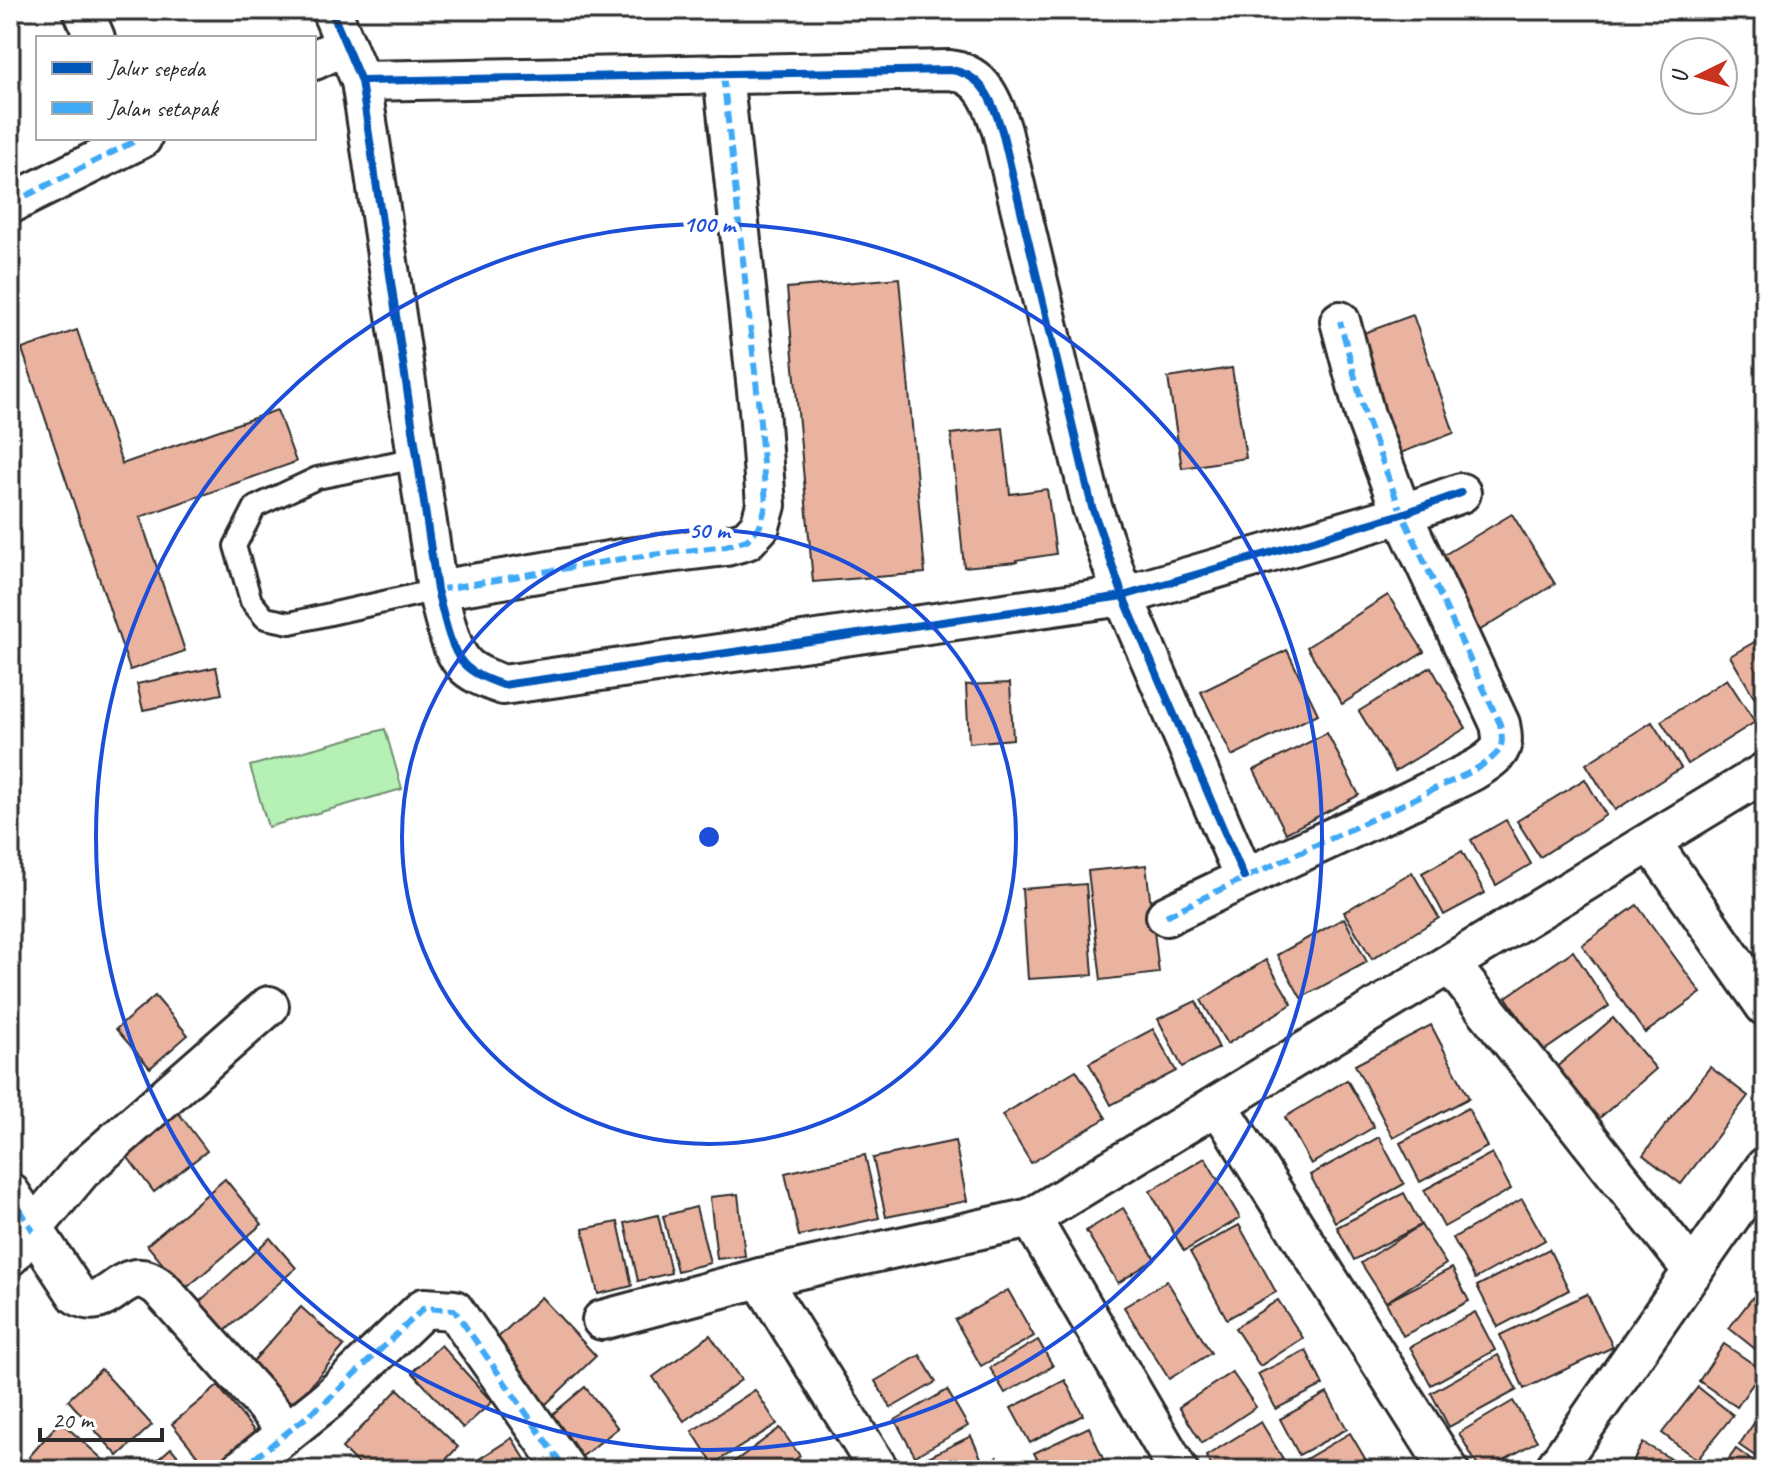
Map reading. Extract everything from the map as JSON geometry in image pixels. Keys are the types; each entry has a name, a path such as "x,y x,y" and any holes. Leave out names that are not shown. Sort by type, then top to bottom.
{"street":[{"path":"83,10 94,36"},
{"path":"331,10 330,52 361,81 437,590 449,634 463,664 481,676 503,685 1123,596 1402,514 1461,493"},
{"path":"361,81 950,70 968,73 987,92 1002,131 1092,507 1123,596 1244,877"},
{"path":"437,590 585,564 726,546 747,540 760,526 766,505 759,409 723,74"},
{"path":"10,204 137,140"},
{"path":"1166,916 1478,767 1500,750 1503,738 1500,724 1402,514 1365,415 1340,321"},
{"path":"602,1320 760,1278 1031,1218 1765,772"},
{"path":"1651,842 1765,1006"},
{"path":"1450,964 1693,1271"},
{"path":"21,1244 81,1171 269,1006"},
{"path":"1218,1105 1449,1470"},
{"path":"1554,1470 1765,1167"},
{"path":"10,1193 21,1244 77,1295 87,1301 99,1299 133,1278 148,1278 288,1431"},
{"path":"1031,1218 1178,1470"},
{"path":"760,1278 879,1470"},
{"path":"240,1470 329,1399 424,1308 454,1310 566,1470"}],"lane":[{"path":"417,458 317,478 255,507 235,546 251,601 265,618 290,623 437,590"}],"green space":[{"path":"385,729 402,789 268,827 250,766"}],"building":[{"path":"899,278 925,573 813,582 787,288"},
{"path":"1413,315 1454,433 1395,455 1353,337"},
{"path":"77,330 122,464 277,410 296,462 140,517 185,651 130,670 22,349"},
{"path":"1232,368 1246,458 1182,468 1168,378"},
{"path":"1003,428 1010,494 1047,489 1056,554 1017,562 964,567 951,434"},
{"path":"1512,514 1555,584 1477,632 1434,561"},
{"path":"1388,595 1424,652 1342,704 1307,647"},
{"path":"1765,636 1765,711 1763,712 1730,656"},
{"path":"1287,650 1318,714 1232,756 1201,692"},
{"path":"216,667 222,694 143,710 137,684"},
{"path":"1431,667 1466,728 1395,771 1359,711"},
{"path":"1727,679 1755,722 1688,764 1661,721"},
{"path":"1010,683 1013,739 969,743 966,685"},
{"path":"1652,722 1681,768 1615,810 1586,764"},
{"path":"1327,733 1359,795 1286,833 1254,770"},
{"path":"1585,779 1606,815 1540,857 1517,821"},
{"path":"1506,820 1531,864 1496,885 1471,840"},
{"path":"1462,851 1485,893 1444,915 1422,873"},
{"path":"1146,865 1159,973 1101,980 1088,871"},
{"path":"1412,872 1439,918 1372,959 1344,912"},
{"path":"1086,884 1093,975 1028,979 1022,889"},
{"path":"1637,905 1701,993 1645,1033 1582,945"},
{"path":"1344,918 1367,962 1301,998 1277,955"},
{"path":"1573,951 1609,1006 1542,1052 1506,997"},
{"path":"1266,960 1292,1004 1227,1044 1201,1000"},
{"path":"155,996 188,1035 150,1068 116,1029"},
{"path":"1196,1001 1219,1048 1182,1067 1158,1019"},
{"path":"1613,1018 1656,1069 1596,1121 1553,1070"},
{"path":"1431,1025 1469,1098 1393,1138 1355,1065"},
{"path":"1153,1029 1176,1071 1111,1105 1089,1063"},
{"path":"1710,1067 1748,1096 1681,1184 1643,1155"},
{"path":"1076,1070 1106,1118 1031,1163 1002,1115"},
{"path":"1347,1080 1374,1127 1311,1164 1285,1117"},
{"path":"1468,1108 1487,1147 1420,1182 1400,1143"},
{"path":"177,1111 207,1151 154,1192 123,1151"},
{"path":"1379,1137 1404,1184 1335,1222 1310,1175"},
{"path":"955,1141 967,1201 886,1217 873,1158"},
{"path":"1492,1153 1511,1189 1444,1227 1424,1190"},
{"path":"865,1155 879,1218 799,1236 785,1173"},
{"path":"1205,1158 1240,1218 1184,1251 1150,1191"},
{"path":"225,1179 262,1224 184,1290 147,1245"},
{"path":"1404,1193 1421,1225 1354,1260 1337,1227"},
{"path":"738,1194 745,1256 717,1259 710,1197"},
{"path":"1522,1199 1545,1240 1475,1279 1453,1238"},
{"path":"696,1207 710,1263 677,1271 663,1216"},
{"path":"1123,1208 1155,1259 1118,1283 1086,1231"},
{"path":"658,1215 671,1273 638,1281 625,1223"},
{"path":"618,1222 632,1286 598,1294 583,1229"},
{"path":"1239,1225 1276,1292 1227,1319 1190,1252"},
{"path":"1421,1225 1446,1264 1386,1302 1361,1263"},
{"path":"270,1238 296,1268 225,1331 199,1302"},
{"path":"1549,1249 1569,1290 1498,1327 1477,1286"},
{"path":"1452,1268 1469,1301 1403,1336 1386,1302"},
{"path":"1167,1281 1211,1353 1169,1379 1124,1307"},
{"path":"1008,1290 1034,1336 981,1366 955,1320"},
{"path":"1757,1292 1765,1298 1765,1357 1729,1328"},
{"path":"1587,1294 1613,1347 1524,1389 1500,1335"},
{"path":"541,1297 596,1356 545,1405 490,1345"},
{"path":"1278,1300 1303,1338 1260,1366 1235,1328"},
{"path":"301,1307 344,1346 294,1405 249,1366"},
{"path":"1475,1312 1495,1350 1431,1385 1410,1347"},
{"path":"710,1335 741,1380 684,1421 653,1377"},
{"path":"1038,1340 1053,1366 1005,1393 990,1368"},
{"path":"1724,1344 1762,1370 1737,1407 1699,1381"},
{"path":"441,1345 492,1402 463,1428 412,1372"},
{"path":"1306,1350 1323,1385 1276,1409 1258,1374"},
{"path":"920,1355 936,1382 891,1408 875,1381"},
{"path":"1498,1355 1517,1390 1449,1427 1431,1393"},
{"path":"101,1369 152,1425 118,1456 68,1400"},
{"path":"1232,1372 1256,1407 1202,1443 1179,1407"},
{"path":"1065,1380 1083,1415 1030,1443 1011,1408"},
{"path":"218,1386 256,1433 209,1470 172,1424"},
{"path":"585,1387 618,1428 580,1458 548,1418"},
{"path":"1698,1387 1733,1415 1697,1460 1662,1433"},
{"path":"398,1389 458,1447 436,1470 364,1470 342,1448"},
{"path":"755,1390 777,1424 713,1464 692,1431"},
{"path":"947,1390 968,1426 915,1456 895,1420"},
{"path":"1327,1393 1347,1429 1299,1455 1280,1419"},
{"path":"1513,1401 1537,1441 1487,1470 1480,1470 1459,1433"},
{"path":"1765,1407 1765,1463 1739,1445"},
{"path":"60,1421 110,1466 106,1470 43,1470 29,1457"},
{"path":"1261,1422 1286,1464 1276,1470 1214,1470 1206,1456"},
{"path":"1089,1427 1104,1461 1086,1470 1043,1470 1034,1453"},
{"path":"780,1428 800,1456 781,1470 723,1470"},
{"path":"1350,1433 1370,1467 1365,1470 1305,1470 1301,1462"},
{"path":"971,1436 982,1460 962,1470 924,1470 920,1461"},
{"path":"512,1438 532,1470 462,1470"},
{"path":"1643,1443 1691,1470 1628,1470"},
{"path":"171,1448 190,1470 146,1470"},
{"path":"1736,1449 1765,1470 1721,1470"},
{"path":"997,1457 1004,1470 975,1470"}],"waterway":[{"path":"1747,10 1765,20"}],"marked path":[{"path":"437,590 627,558 726,546 747,540 760,526 766,505 759,409 723,74"},
{"path":"10,204 137,140"},
{"path":"1166,916 1461,777 1490,760 1501,747 1500,724 1402,514 1365,415 1340,321"},
{"path":"10,1193 33,1231"},
{"path":"240,1470 329,1399 424,1308 454,1310 566,1470"}],"cycle path":[{"path":"331,10 361,81 437,590 458,656 467,667 487,679 503,685 1123,596 1402,514 1461,493"},
{"path":"361,81 950,70 971,77 979,84 991,100 1002,131 1092,507 1123,596 1244,877"}]}
